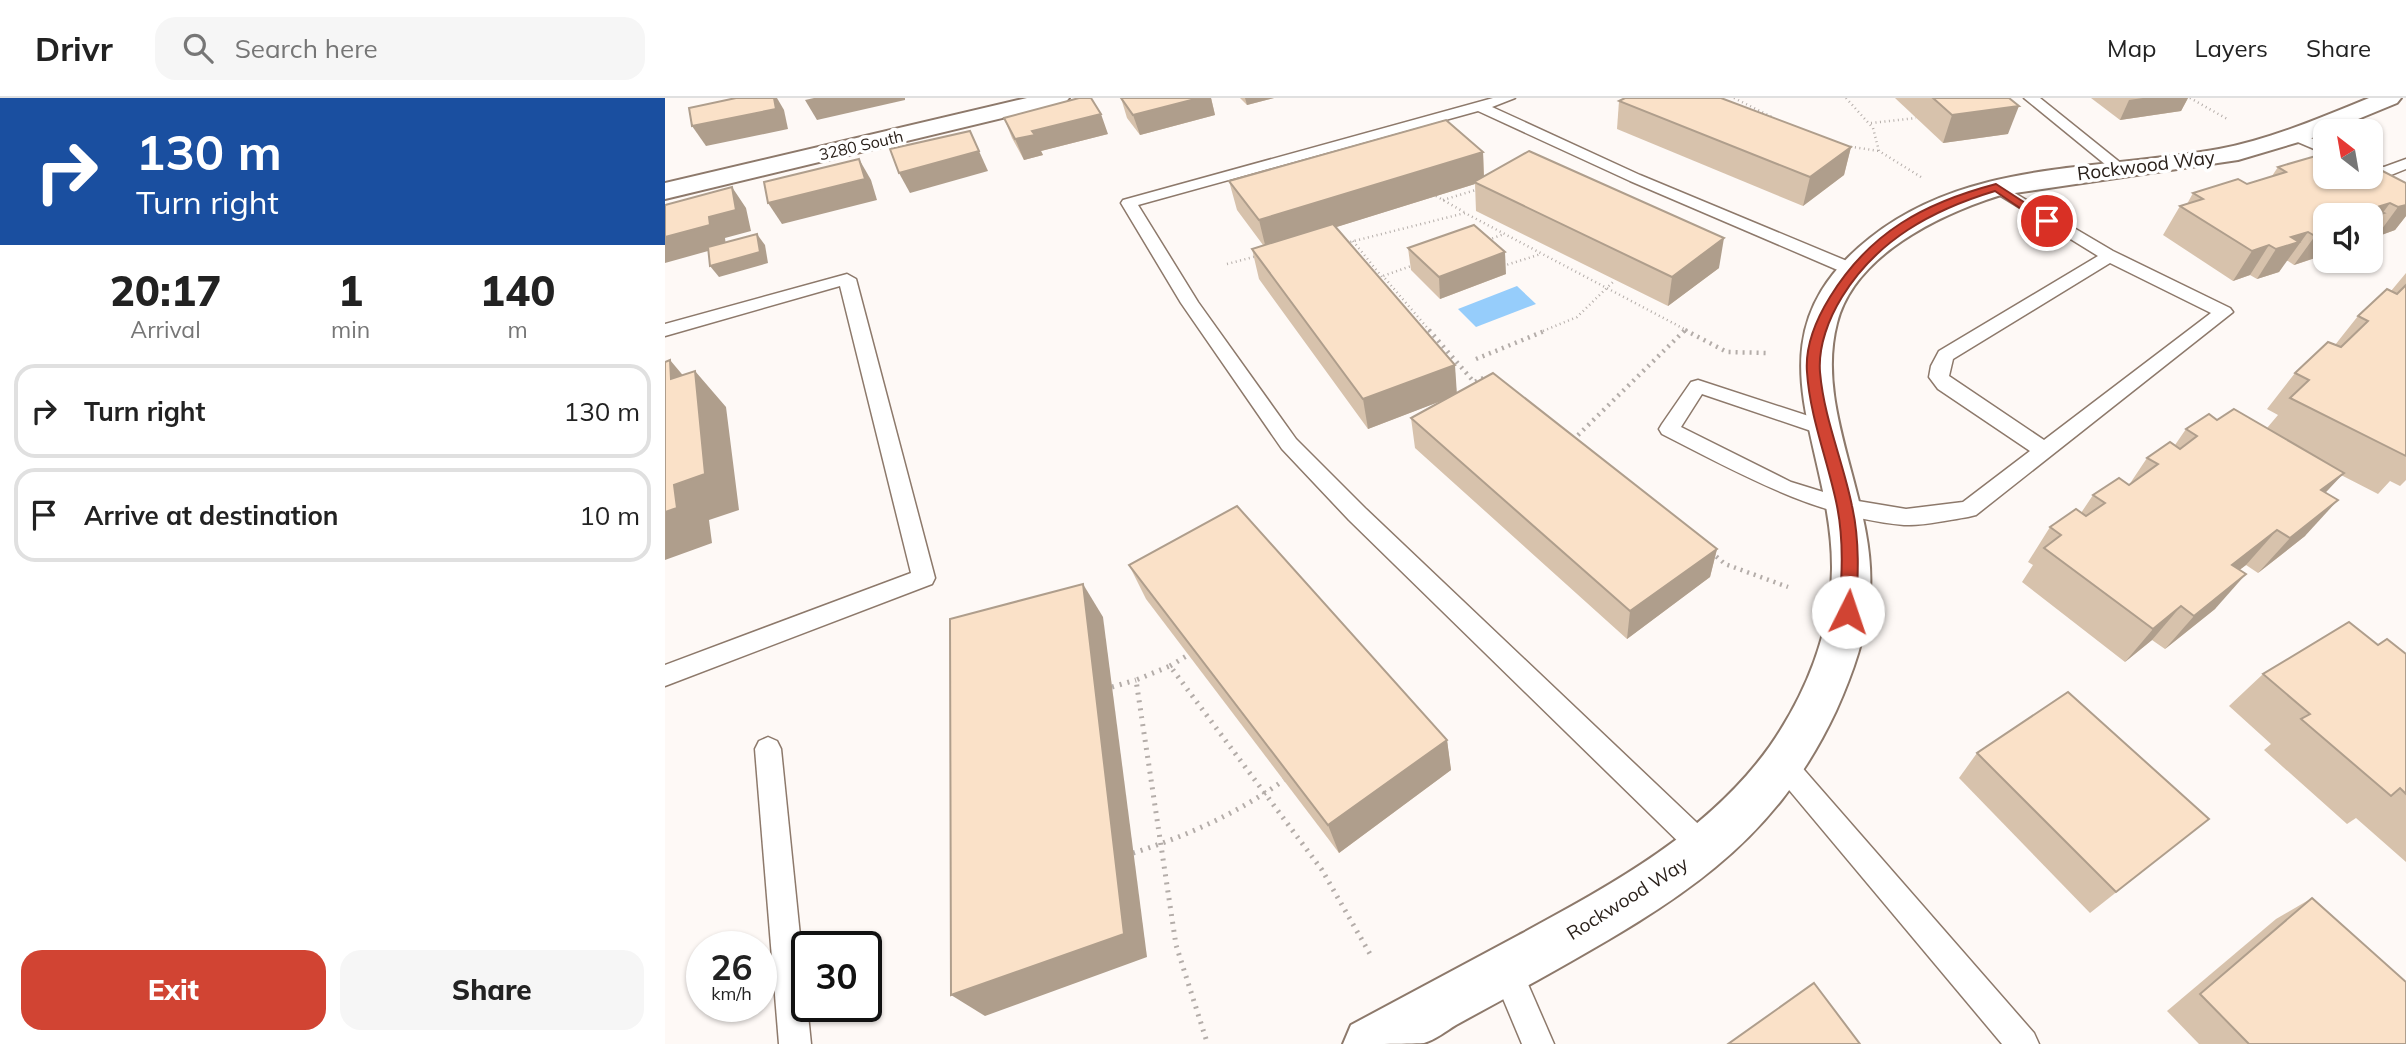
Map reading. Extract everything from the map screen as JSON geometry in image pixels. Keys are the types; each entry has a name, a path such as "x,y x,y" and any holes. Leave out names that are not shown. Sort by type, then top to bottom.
{"street":[{"name":"3280 South","path":"665,191 1057,98"},
{"name":"Rockwood Way","path":"1370,1044 1613,910 1661,880 1704,848 1747,806 1783,764 1814,710 1837,660 1848,612 1851,566 1845,507 1823,428 1813,370 1817,340 1826,313 1853,270 1875,246 1902,227 1962,197 1996,187 2066,175 2122,171 2312,143 2389,98"}],"lane":[{"path":"1508,98 1129,203 1190,303 1289,444 1357,514 1704,848"},
{"path":"2031,98 2122,171"},
{"path":"1479,106 1647,183 1853,270"},
{"path":"2383,169 2406,163"},
{"path":"2383,172 2406,181"},
{"path":"1823,428 1698,386 1669,429 1784,487 1845,507 1906,517 1968,509 2224,312 2108,257 2027,209 1996,187"},
{"path":"2045,451 1945,385 1939,377 1940,366 1946,355 2108,257"},
{"path":"665,330 847,279 924,578 665,676"},
{"path":"768,749 795,1044"},
{"path":"1783,764 2023,1044"},
{"path":"1506,970 1538,1044"}],"path":[{"path":"1846,98 1871,123 1879,141 1879,151"},
{"path":"2190,98 2232,121"},
{"path":"1726,107 1738,99 1782,122"},
{"path":"1871,123 1916,118"},
{"path":"1843,145 1879,151 1928,181"},
{"path":"1443,200 1490,186"},
{"path":"1436,196 1727,352 1768,353"},
{"path":"1341,244 1465,213"},
{"path":"1478,244 1504,234"},
{"path":"1353,241 1473,382 1488,376 1498,384"},
{"path":"1227,264 1267,253"},
{"path":"1496,259 1504,267 1542,254"},
{"path":"1373,280 1418,264"},
{"path":"1476,359 1577,317 1615,281"},
{"path":"1572,441 1685,330"},
{"path":"1433,350 1443,346"},
{"path":"1565,436 1582,449"},
{"path":"1705,548 1725,564 1788,587"},
{"path":"1112,687 1170,666 1188,655"},
{"path":"1170,666 1322,870 1370,954"},
{"path":"1136,680 1176,945 1206,1039"},
{"path":"1133,853 1161,845 1265,794 1285,780"}],"water":[{"path":"1517,286 1536,304 1476,327 1458,309"}],"building":[{"path":"736,98 774,98 776,109 692,126 689,108"},
{"path":"1079,98 1091,98 1101,114 1032,131 1035,135 1015,139 1004,118"},
{"path":"1121,98 1199,98 1133,115"},
{"path":"1625,98 1721,98 1851,147 1810,177 1619,101"},
{"path":"1933,98 2009,98 2019,106 1952,115"},
{"path":"1446,120 1483,152 1259,220 1229,181"},
{"path":"970,131 979,151 899,173 890,149"},
{"path":"1529,151 1724,238 1672,277 1474,182"},
{"path":"2313,157 2313,189 2383,189 2383,171 2406,183 2406,205 2398,207 2390,203 2383,205 2383,203 2313,203 2313,235 2308,232 2291,237 2299,242 2276,249 2269,245 2252,251 2180,206 2203,199 2193,193 2238,179 2247,184 2286,172 2278,167"},
{"path":"859,159 865,179 768,203 764,182"},
{"path":"732,187 736,210 709,217 710,225 665,237 665,205"},
{"path":"1333,224 1455,365 1363,399 1252,249"},
{"path":"1474,225 1505,252 1439,277 1408,248"},
{"path":"757,234 760,252 710,266 708,247"},
{"path":"2406,285 2406,456 2290,398 2309,380 2295,373 2328,342 2341,347 2368,321 2358,316 2387,289 2397,294"},
{"path":"670,360 671,379 695,371 705,474 674,485 677,508 665,512 665,362"},
{"path":"1493,373 1717,549 1630,611 1411,418"},
{"path":"2234,409 2344,473 2321,490 2338,500 2290,538 2277,530 2232,565 2246,574 2194,616 2181,606 2153,629 2044,548 2061,535 2050,527 2076,509 2086,516 2105,503 2093,495 2119,478 2129,485 2158,464 2147,458 2170,442 2180,449 2197,436 2186,429 2209,414 2217,420"},
{"path":"1237,506 1447,740 1328,825 1129,565"},
{"path":"1083,584 1124,934 951,995 950,619"},
{"path":"2349,622 2378,645 2387,639 2406,654 2406,794 2400,788 2391,796 2301,719 2310,714 2263,674"},
{"path":"2068,692 2209,819 2116,892 1977,753"},
{"path":"2312,898 2406,982 2406,1044 2249,1044 2200,994"},
{"path":"1814,983 1860,1044 1728,1044"}],"route":[{"path":"1848,612 1851,566 1845,507 1823,428 1813,370 1817,340 1837,291 1875,246 1902,227 1962,197 1996,187 2047,221"}]}
